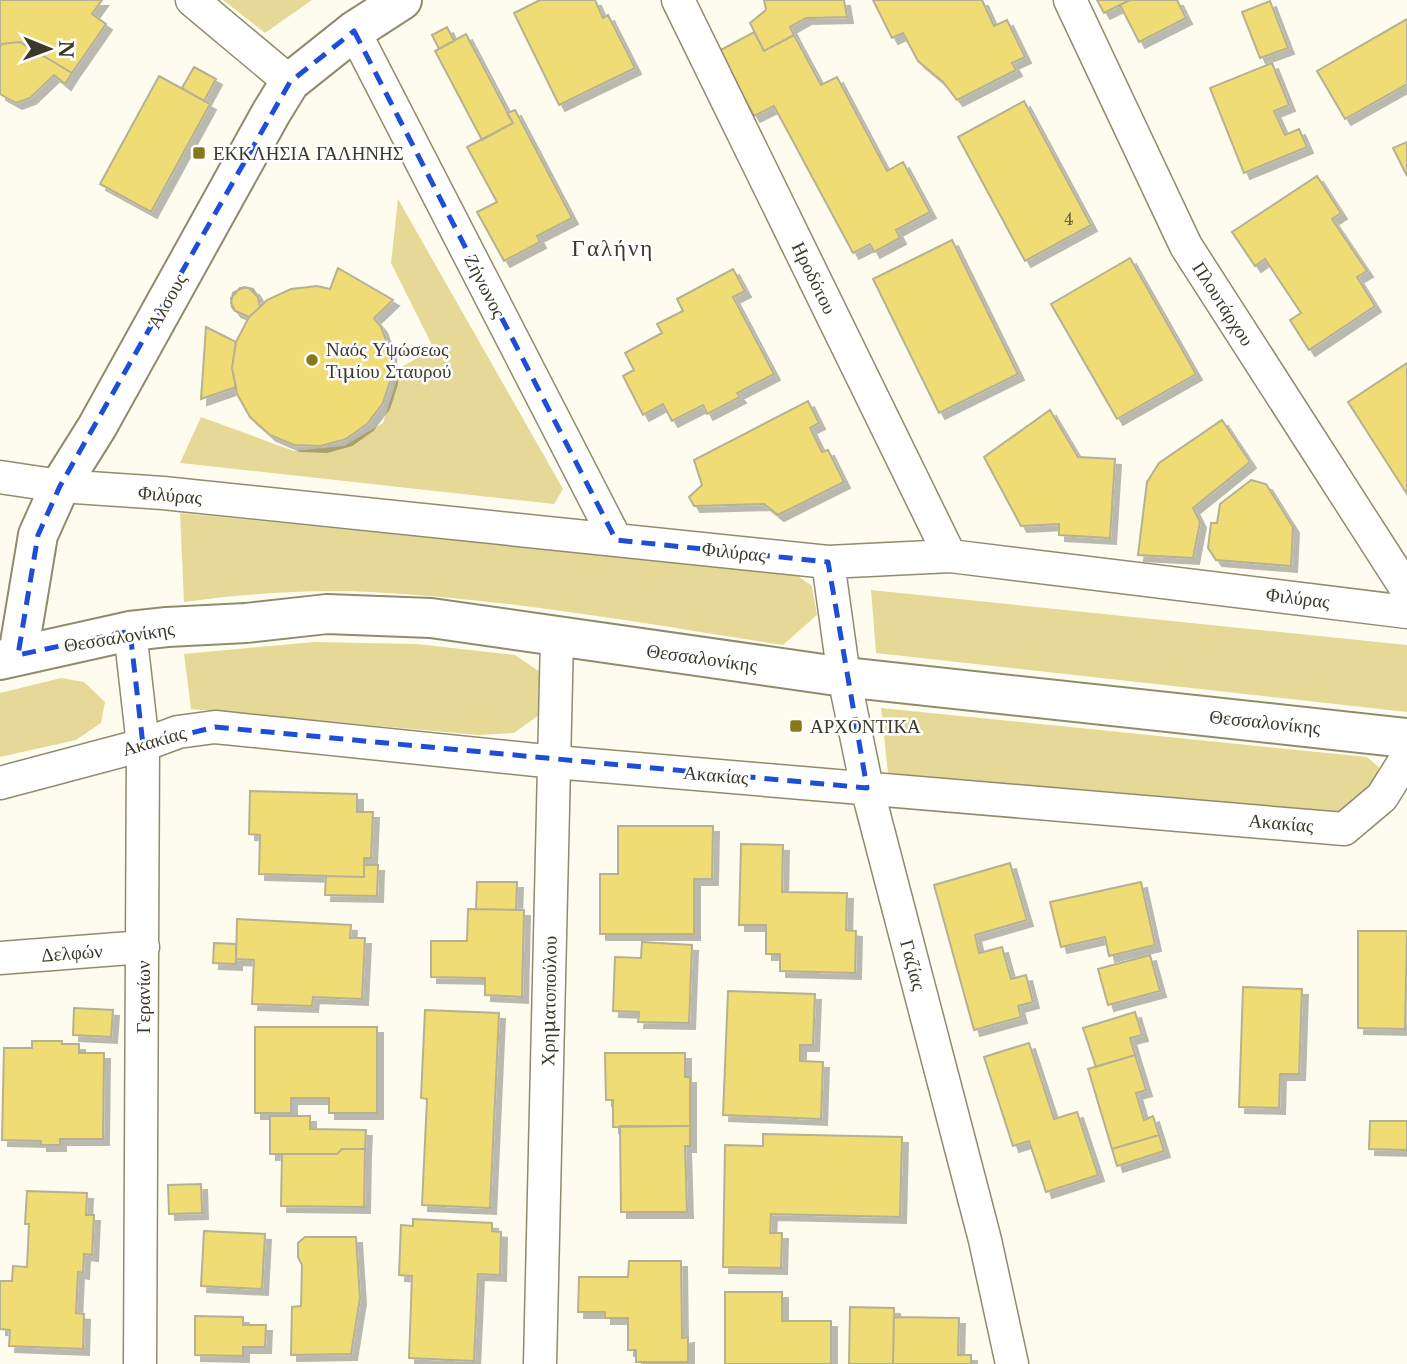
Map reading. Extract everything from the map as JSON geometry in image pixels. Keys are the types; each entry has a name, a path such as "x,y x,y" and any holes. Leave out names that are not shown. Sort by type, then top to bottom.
{"main road":[{"name":"Άλσους","path":"9,658 38,535 60,486 97,427 290,82 354,31 402,0"},
{"name":"Θεσσαλονίκης","path":"9,658 130,631 327,614 431,618 844,677 1407,738"}],"street":[{"path":"192,0 290,82"},
{"name":"Ηροδότου","path":"678,0 950,556"},
{"name":"Πλουτάρχου","path":"1070,0 1186,246 1407,590"},
{"name":"Ζήνωνος","path":"354,31 616,540"},
{"name":"Φιλύρας","path":"0,477 60,486 163,494 828,562 950,556 1407,612"},
{"name":"Γαζίας","path":"828,562 844,677 867,788 985,1240 1012,1364"},
{"name":"Γερανίων","path":"130,631 143,745 140,1364"},
{"name":"Χρηματοπούλου","path":"540,1364 557,638"},
{"name":"Ακακίας","path":"0,783 143,745 178,732 215,727 555,762 1344,829 1382,797 1407,757"},
{"name":"Δελφών","path":"0,958 143,947"}],"highlighted area":[{"path":"354,31 616,540 828,562 867,788 215,727 143,745 130,631 18,655 38,535 60,486 290,82"}],"shaded area":[{"path":"223,0 312,0 265,33"},
{"path":"398,199 563,489 554,504 180,463 201,417 294,451 344,446 383,423 401,367 434,349 391,263"},
{"path":"180,513 795,574 812,586 817,615 783,645 577,613 423,595 348,591 301,592 184,602"},
{"path":"871,590 1407,645 1407,712 876,653"},
{"path":"314,642 417,644 515,655 546,676 539,715 514,733 478,735 191,709 184,654"},
{"path":"61,678 84,682 105,702 101,723 76,740 0,757 0,693"},
{"path":"881,708 1367,757 1379,767 1378,776 1369,790 1332,816 888,773"}],"building":[{"path":"0,0 102,0 92,14 106,24 72,73 20,42 2,44 0,47"},
{"path":"540,0 595,0 603,18 608,15 635,68 559,105 514,13"},
{"path":"764,0 844,0 847,17 806,18 790,27 794,35 764,51 750,23 766,10"},
{"path":"873,0 982,0 994,26 1007,20 1025,57 1012,63 1016,70 957,100 943,82 918,61 903,33 892,38"},
{"path":"1097,0 1130,0 1104,13"},
{"path":"1130,0 1177,0 1186,18 1139,42 1120,5"},
{"path":"1270,1 1288,48 1260,58 1242,12"},
{"path":"1407,19 1407,84 1345,119 1317,71"},
{"path":"447,27 454,41 439,49 432,35"},
{"path":"754,32 764,51 794,35 821,85 837,77 887,171 903,162 930,212 896,230 900,238 874,252 870,244 853,253 774,106 754,116 719,51"},
{"path":"466,34 513,123 482,140 435,51"},
{"path":"20,42 72,73 65,84 54,75 30,98 16,103 0,94 0,47 2,44"},
{"path":"1272,63 1289,105 1274,111 1285,135 1299,129 1307,147 1244,173 1210,88"},
{"path":"194,67 216,79 204,101 182,88"},
{"path":"159,76 210,104 151,212 100,184"},
{"path":"1024,101 1091,225 1025,261 958,137"},
{"path":"515,110 572,218 537,236 540,242 504,261 477,212 497,202 467,147 513,123 507,113"},
{"path":"1407,142 1407,176 1393,148"},
{"path":"1317,176 1341,213 1332,219 1367,271 1357,277 1375,306 1309,350 1290,320 1301,313 1265,259 1255,266 1232,232"},
{"path":"952,240 1018,374 939,413 873,279"},
{"path":"1130,258 1196,374 1117,419 1051,304"},
{"name":"Ναός Υψώσεως Τιμίου Σταυρού","path":"338,268 393,300 374,318 381,327 390,351 391,378 383,403 367,424 346,439 321,446 294,445 270,435 250,417 237,394 232,368 236,342 249,317 235,311 231,298 240,288 249,288 258,297 260,307 267,300 291,289 317,286 330,289"},
{"path":"733,269 745,291 733,297 774,374 737,393 740,397 707,414 703,405 672,421 663,404 643,415 623,376 634,370 625,353 662,333 657,324 683,311 677,299"},
{"path":"244,287 253,289 260,307 249,317 235,311 231,303 233,293"},
{"path":"206,327 236,342 232,368 236,387 201,399"},
{"path":"1407,363 1407,494 1348,402"},
{"path":"808,401 819,423 810,428 822,452 828,450 844,482 778,515 764,504 694,506 689,497 702,485 694,460"},
{"path":"1050,410 1078,457 1115,459 1110,538 1059,535 1059,524 1021,526 984,457"},
{"path":"1222,420 1250,462 1193,508 1200,522 1193,558 1138,555 1147,482 1159,463"},
{"path":"1251,480 1266,484 1293,527 1291,566 1216,560 1208,548 1211,523 1217,523 1220,504"},
{"path":"250,791 357,794 357,812 373,812 371,858 364,858 364,877 259,874 260,835 249,834"},
{"path":"618,826 713,826 712,879 694,879 694,934 600,934 600,874 618,874"},
{"path":"741,844 783,845 782,892 847,893 846,930 856,931 855,973 780,971 780,954 766,954 766,925 739,925"},
{"path":"1010,863 1027,920 975,935 979,953 1002,947 1011,979 1026,975 1033,1002 1018,1006 1021,1017 974,1030 934,885"},
{"path":"364,865 378,865 377,896 325,895 326,876 364,877"},
{"path":"477,882 517,882 516,910 476,909"},
{"path":"1141,882 1155,945 1109,956 1105,937 1061,947 1050,902"},
{"path":"468,909 524,910 522,997 485,995 485,978 431,977 431,941 467,941"},
{"path":"237,919 351,925 350,938 365,938 362,999 313,997 312,1006 252,1004 254,960 236,959"},
{"path":"1358,931 1407,931 1405,1029 1358,1028"},
{"path":"642,942 692,945 689,1023 638,1022 639,1012 613,1011 615,957 641,958"},
{"path":"214,943 236,944 236,964 213,963"},
{"path":"1150,955 1160,991 1108,1005 1098,969"},
{"path":"1243,987 1302,989 1299,1074 1280,1074 1279,1108 1239,1107"},
{"path":"728,991 815,994 813,1045 800,1045 800,1061 823,1062 821,1119 723,1115"},
{"path":"74,1008 113,1010 111,1037 73,1035"},
{"path":"425,1010 499,1013 490,1208 422,1205 427,1099 421,1098"},
{"path":"1135,1012 1142,1035 1130,1038 1135,1055 1096,1067 1083,1028"},
{"path":"255,1027 377,1027 377,1113 329,1113 329,1098 291,1098 291,1113 255,1113"},
{"path":"32,1041 62,1041 62,1044 79,1044 79,1053 104,1053 103,1139 60,1139 60,1145 41,1145 41,1141 2,1140 4,1048 32,1048"},
{"path":"1029,1043 1054,1119 1077,1112 1098,1175 1046,1192 1029,1141 1013,1146 984,1057"},
{"path":"605,1053 685,1053 685,1077 690,1077 690,1126 613,1127 613,1100 606,1100"},
{"path":"1135,1055 1146,1090 1136,1093 1144,1120 1153,1116 1159,1135 1112,1149 1088,1069"},
{"path":"270,1116 310,1116 310,1129 366,1130 365,1149 342,1149 337,1154 270,1154"},
{"path":"1370,1121 1407,1121 1407,1150 1369,1149"},
{"path":"620,1126 690,1126 690,1146 685,1146 687,1212 621,1212"},
{"path":"763,1134 902,1137 900,1217 771,1214 770,1233 782,1233 781,1268 723,1267 725,1145 763,1146"},
{"path":"1159,1135 1164,1151 1117,1166 1112,1149"},
{"path":"342,1149 365,1149 364,1207 281,1206 282,1154 337,1154"},
{"path":"201,1184 202,1213 169,1214 168,1185"},
{"path":"27,1191 87,1193 86,1215 94,1215 92,1255 84,1254 83,1273 78,1272 76,1313 84,1314 83,1349 9,1346 10,1330 0,1329 0,1281 12,1281 13,1266 27,1267"},
{"path":"413,1219 492,1223 492,1231 501,1232 500,1275 478,1274 474,1361 409,1358 412,1276 399,1275 401,1225 413,1226"},
{"path":"204,1231 265,1234 262,1289 201,1286"},
{"path":"305,1237 356,1237 360,1298 351,1354 291,1355 292,1307 301,1306 302,1265 298,1257 298,1243"},
{"path":"629,1261 681,1261 682,1338 688,1337 688,1362 636,1362 636,1350 628,1350 628,1318 605,1318 605,1312 578,1312 579,1277 628,1277"},
{"path":"725,1292 782,1292 782,1321 831,1321 831,1364 725,1364"},
{"path":"850,1307 894,1308 893,1364 849,1364"},
{"path":"195,1316 243,1317 243,1325 266,1325 265,1347 243,1347 243,1356 195,1355"},
{"path":"894,1317 959,1318 958,1355 971,1355 971,1364 893,1364"}],"place":[{"name":"ΕΚΚΛΗΣΙΑ ΓΑΛΗΝΗΣ","path":"199,153"},
{"name":"Ναός Υψώσεως Τιμίου Σταυρού","path":"312,360"},
{"name":"ΑΡΧΟΝΤΙΚΑ","path":"796,726"}],"district":[{"name":"Γαλήνη","path":"613,248"}]}
